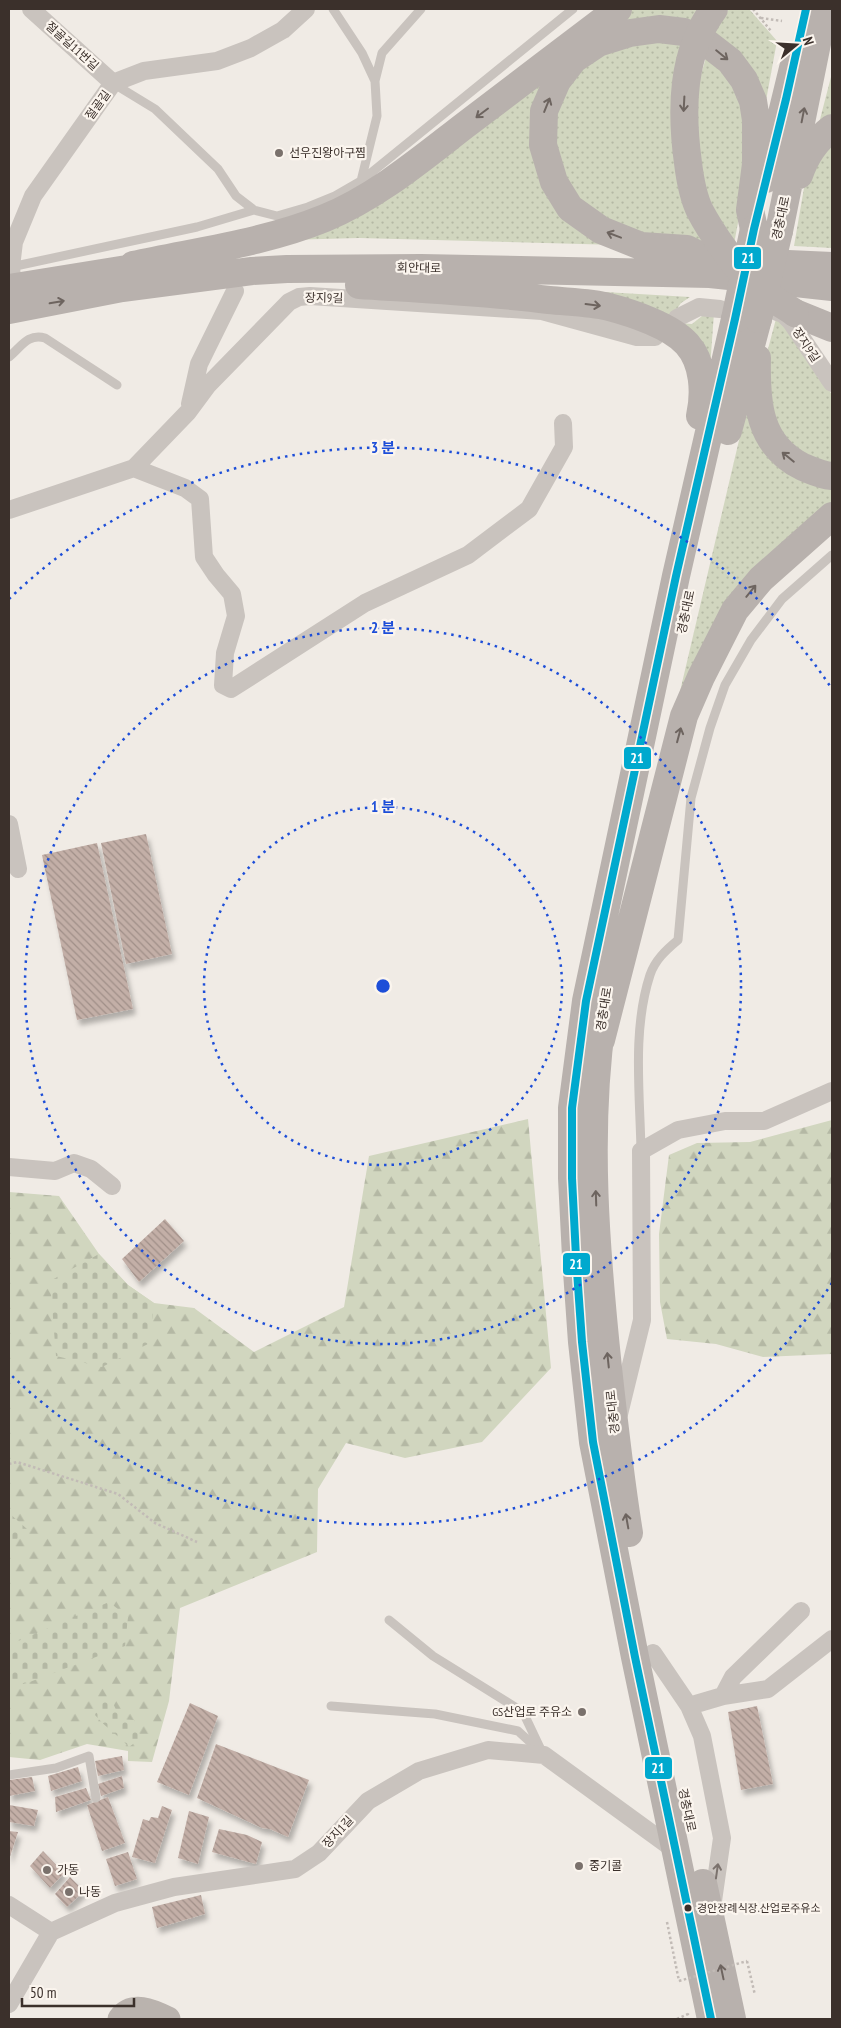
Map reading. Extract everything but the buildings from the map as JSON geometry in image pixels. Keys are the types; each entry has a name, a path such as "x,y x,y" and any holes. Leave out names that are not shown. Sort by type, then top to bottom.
{"main road":[{"path":"108,271 252,241 325,218 362,200 418,161 618,9"},
{"path":"714,9 707,19 691,55 684,100 684,129 690,179 699,210 716,237 754,285 796,313 832,328"},
{"name":"경충대로","path":"766,230 786,99 806,9"},
{"name":"경충대로","path":"712,2019 593,1442 582,1342 572,1178 572,1108 586,1001 676,576 747,315 766,230 824,9"},
{"path":"711,261 687,249 641,246 633,243 602,230 570,208 554,182 543,145 544,111 557,81 574,59 598,43 630,33 659,29 684,32 708,44 730,62 744,80 753,101 756,120 756,164 750,210 766,230 804,160 823,135 832,128"},
{"name":"회안대로","path":"10,288 108,271 226,256 332,252 503,254 711,261 829,271"},
{"name":"회안대로","path":"10,288 122,288 213,276 287,269 431,268 710,274 799,284 829,271"},
{"path":"213,276 526,297 608,307 637,316 669,331 687,344 697,359 702,379 704,401 692,451 676,576"},
{"path":"799,284 818,298 832,301"},
{"path":"747,315 756,390 763,425 775,446 794,462 822,475 832,476"},
{"name":"경충대로","path":"732,2019 653,1654 625,1509 615,1432 598,1250 594,1108 597,1054 614,947 688,602 732,414 747,315"},
{"path":"597,1054 684,716 698,684 740,604 761,579 832,516"}],"street":[{"name":"절골길11번길","path":"31,9 113,84"},
{"name":"절골길","path":"10,288 14,242 33,196 113,84 144,71 217,61 251,48 283,30 306,9"},
{"path":"188,412 199,364 235,291"},
{"name":"장지9길","path":"9,510 134,468 188,412 208,385 289,302 300,297 310,296 542,311 637,337 655,337"},
{"path":"677,318 699,307 747,315"},
{"name":"장지9길","path":"747,315 783,314 791,322 832,383"},
{"path":"134,468 185,488 200,499 204,557 232,594 236,616 225,653 223,685 231,689 365,603 468,555 529,509 564,448 563,423"},
{"path":"9,824 18,870"},
{"path":"615,1432 642,1320 641,1150 678,1130 725,1121 764,1121 832,1091"},
{"path":"9,1167 55,1171 74,1163 91,1169 112,1186"},
{"path":"723,1696 733,1677 801,1611"},
{"path":"690,1706 723,1696 768,1689 832,1639"},
{"path":"653,1654 690,1706 702,1736 722,1838 710,1919"},
{"name":"장지1길","path":"51,1932 115,1902 174,1887 295,1869 319,1853 368,1801 419,1771 488,1750 544,1755"},
{"path":"544,1755 676,1851"},
{"path":"9,1905 51,1932 9,2004"},
{"path":"120,2019 125,2013 134,2009 141,2009 168,2019"}],"lane":[{"path":"333,9 362,53 375,81"},
{"path":"361,181 377,116 375,81 382,53 421,9"},
{"path":"113,84 155,109 218,170 236,196 254,210 277,216 308,207 335,196 361,181 573,9"},
{"path":"10,288 254,210"},
{"path":"9,357 28,339 38,336 45,338 117,385"},
{"path":"641,1150 639,1042 644,1006 650,974 662,954 678,940 691,798 710,728 725,686 751,640 782,599 832,555"},
{"path":"389,1620 433,1656 524,1712 544,1755"},
{"path":"331,1706 435,1714 518,1731 544,1755"},
{"path":"9,1775 56,1768 89,1756 96,1798"}],"path":[{"path":"753,9 771,31"},
{"path":"760,18 782,21"},
{"path":"9,1464 17,1462 118,1494 155,1523 198,1542"},
{"path":"667,1922 679,1981 747,1961 755,1995"}],"green space":[{"path":"629,9 705,9 693,29 622,25 537,104 542,171 618,245 359,238 286,240"},
{"path":"729,9 749,9 777,41 765,106 710,37"},
{"path":"646,35 685,43 707,243 616,230 593,216 560,176 553,107 586,58"},
{"path":"707,54 749,106 749,164 734,244 724,229 707,194 699,157 697,88"},
{"path":"832,73 832,117 818,127"},
{"path":"832,135 832,248 794,246 805,182"},
{"path":"519,287 690,297 681,303 674,313 679,323 692,324 707,312 714,313 708,395 696,340"},
{"path":"777,315 785,320 832,395 832,467 806,464 773,428 763,368"},
{"path":"748,402 832,482 832,504 758,568 662,768"},
{"path":"528,1119 551,1368 482,1442 405,1458 346,1443 318,1489 317,1552 180,1608 169,1701 152,1762 128,1761 128,1751 87,1744 40,1760 9,1757 9,1192 59,1196 99,1254 128,1285 154,1303 194,1308 254,1352 344,1307 369,1156"},
{"path":"832,1120 832,1354 763,1357 716,1344 667,1339 660,1302 659,1234 669,1155 697,1143 750,1142"},
{"path":"99,1254 128,1285 154,1303 150,1343 102,1367 56,1356 50,1281"},
{"path":"9,1513 27,1529 9,1547"},
{"path":"109,1602 128,1617 125,1646 27,1683 9,1687 9,1645"},
{"path":"101,1701 113,1703 120,1719 134,1720 141,1738 129,1747 120,1739 95,1715"}],"transit line":[{"name":"21","path":"711,2019 635,1657 593,1442 582,1342 576,1257 572,1178 572,1108 586,1001 676,576 754,229 806,9"}],"place":[{"name":"선우진왕아구찜","path":"279,153"},
{"name":"GS산업로 주유소","path":"582,1712"},
{"name":"중기콜","path":"579,1866"},
{"name":"가동","path":"47,1870"},
{"name":"나동","path":"69,1892"},
{"name":"경안장례식장.산업로주유소","path":"688,1908"}]}
